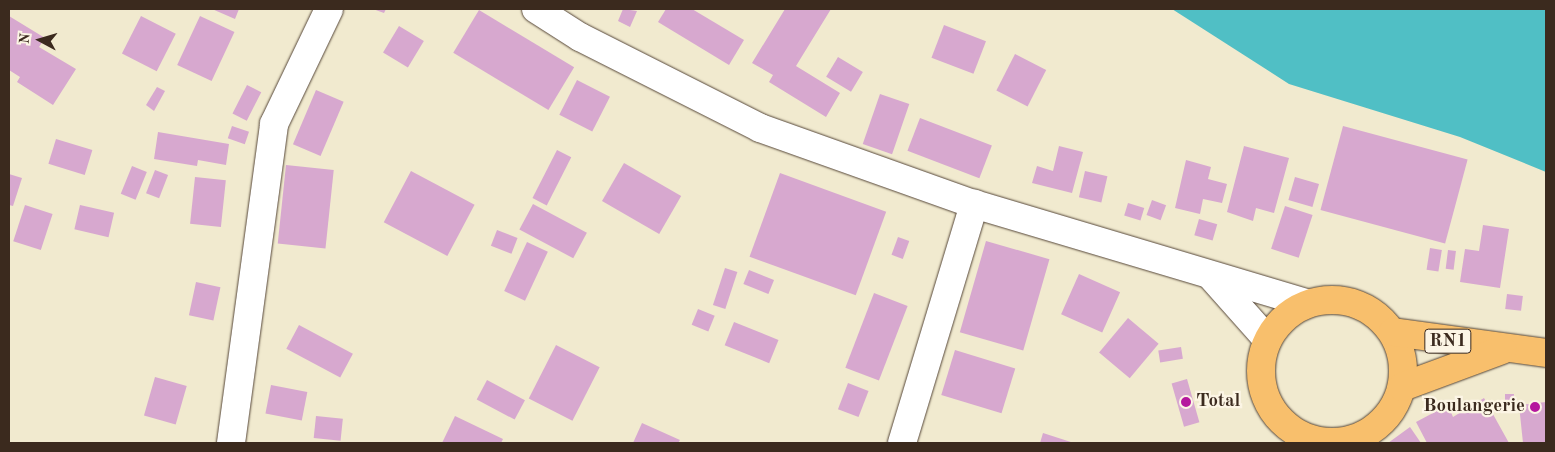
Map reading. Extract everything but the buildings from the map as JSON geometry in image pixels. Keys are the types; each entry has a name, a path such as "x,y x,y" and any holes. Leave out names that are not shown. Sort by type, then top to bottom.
{"highway":[{"path":"1339,299 1370,309 1393,332 1403,359 1402,387 1386,417 1374,430 1350,442 1324,443 1280,431 1261,380 1267,339 1284,317 1307,303 1339,299"},
{"name":"RN1","path":"1393,332 1504,349 1546,353"},
{"name":"RN1","path":"1402,387 1504,349"}],"street":[{"path":"231,443 274,124 328,9"},
{"path":"536,9 580,37 760,128 974,204 1307,303"},
{"path":"902,443 974,204"},
{"path":"1211,276 1267,339"}],"water":[{"path":"1172,9 1546,9 1546,172 1460,137 1289,84"}],"place":[{"name":"Total","path":"1186,402"},
{"name":"Boulangerie","path":"1535,407"}]}
